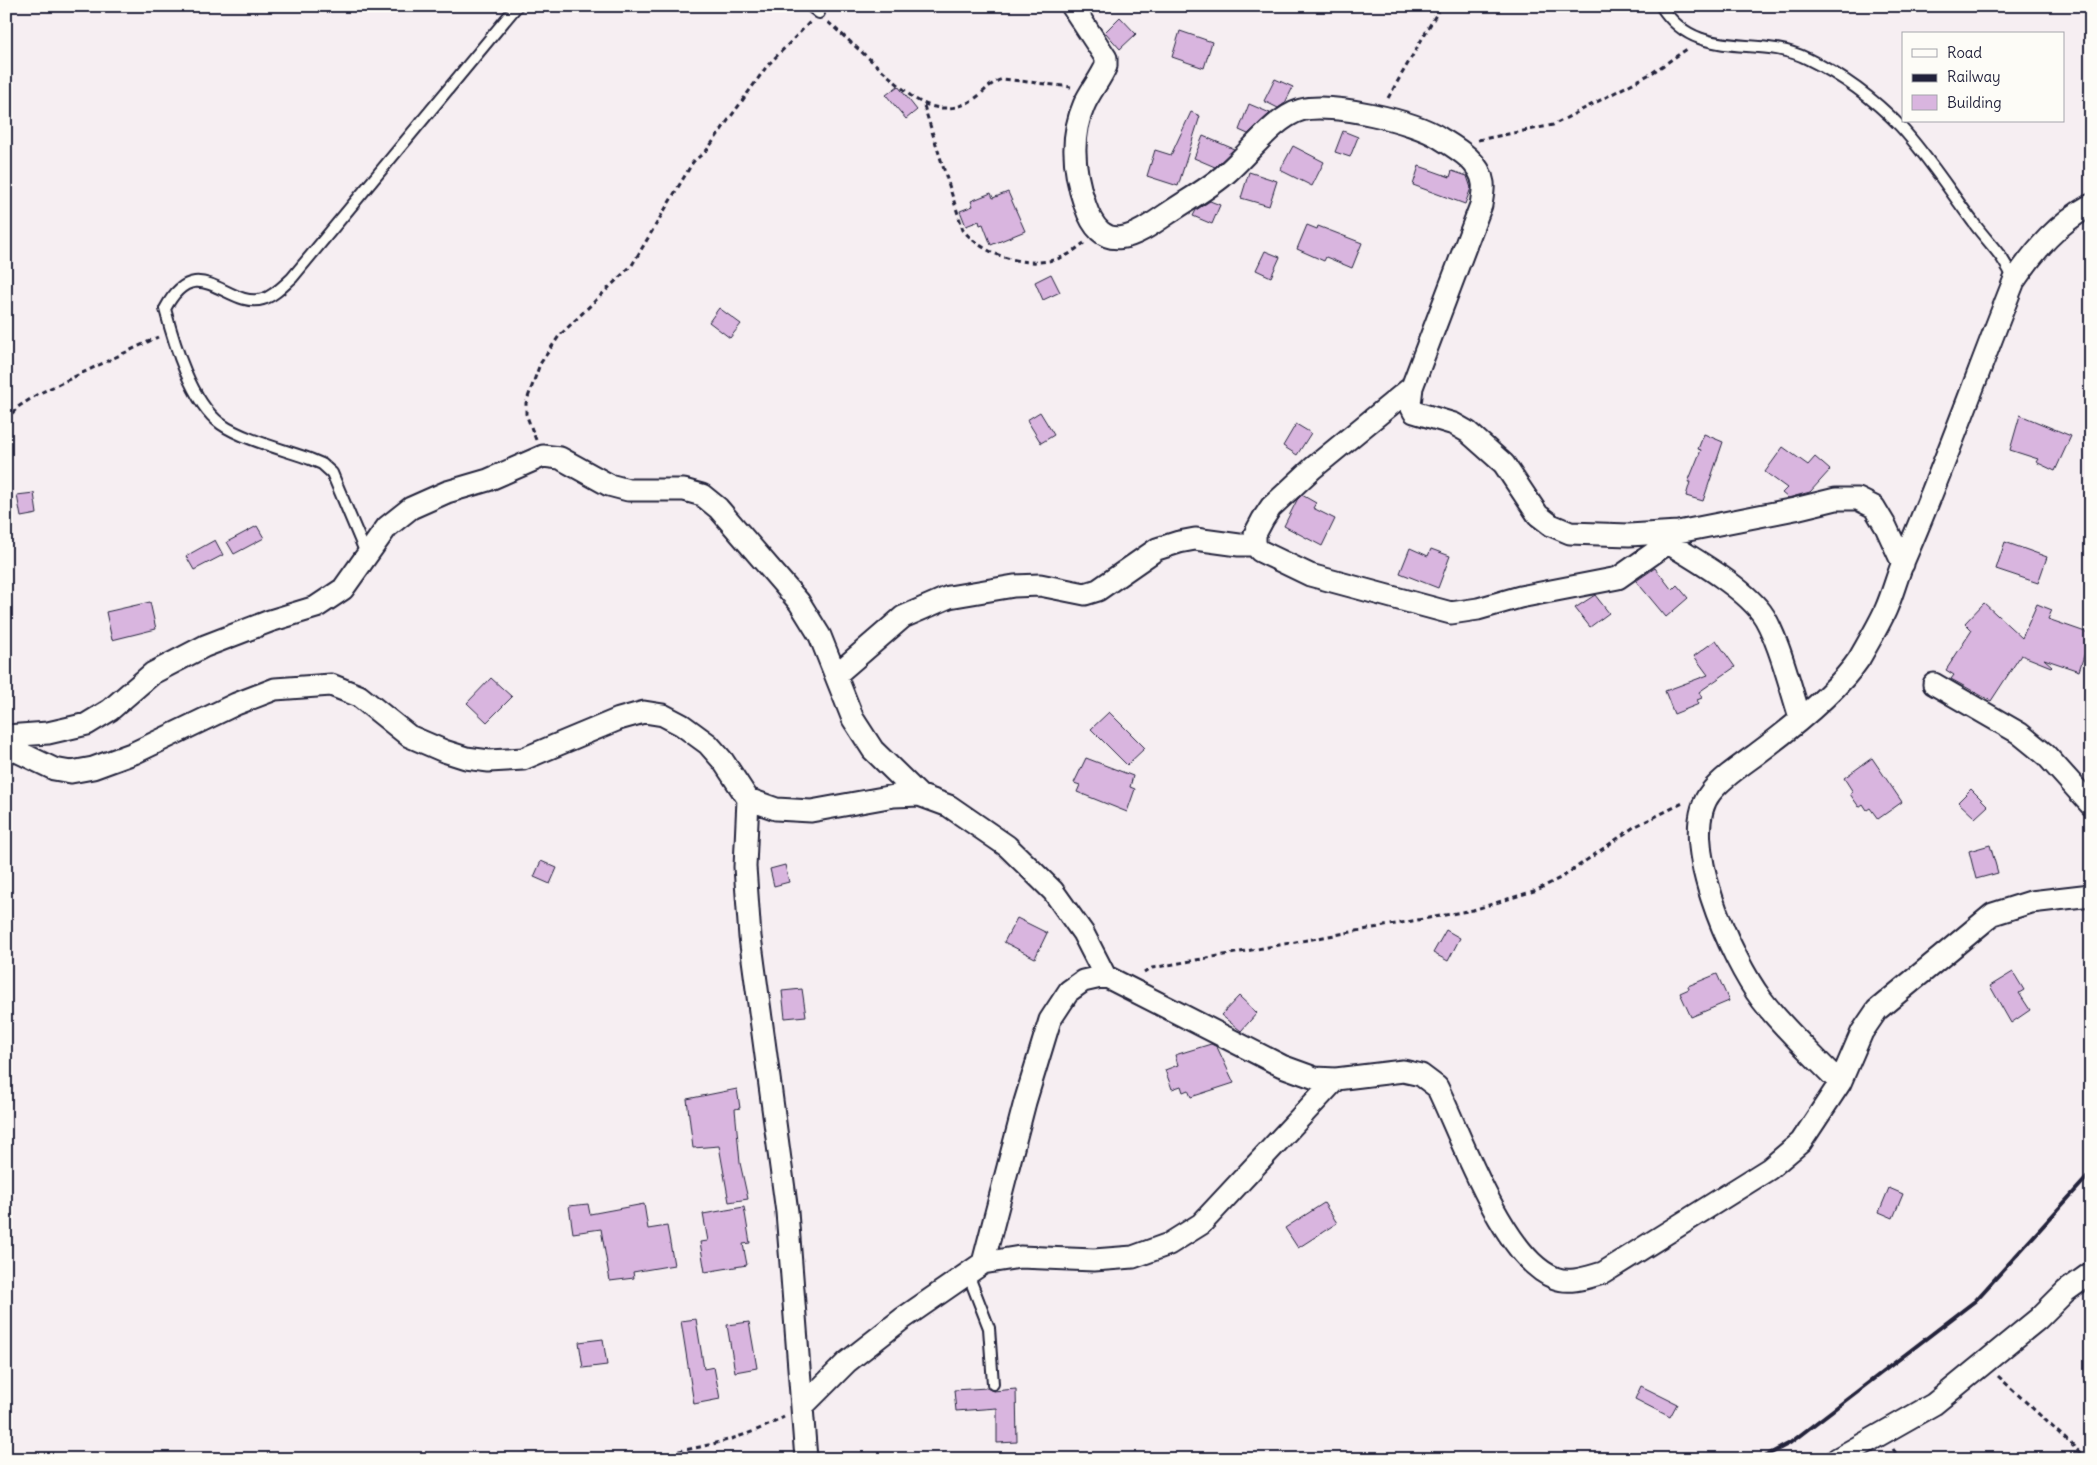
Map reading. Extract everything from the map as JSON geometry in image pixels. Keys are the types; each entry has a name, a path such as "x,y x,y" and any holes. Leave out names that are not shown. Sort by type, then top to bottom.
{"street":[{"path":"1072,6 1106,58 1106,66 1083,108 1074,138 1078,180 1092,220 1101,231 1119,239 1136,235 1224,175 1283,120 1301,110 1318,109 1378,116 1396,119 1427,130 1472,161 1483,182 1481,205 1412,387 1410,404 1414,412 1454,424 1468,432 1504,464 1538,515 1551,525 1570,533 1673,537 1836,499 1858,499 1874,507 1886,527 1902,564"},
{"path":"1840,1083 1761,998 1733,950 1706,883 1700,847 1700,824 1704,803 1711,791 1831,691 1858,660 1886,609 1902,564 1933,494 2014,280 2032,254 2054,230 2091,205"},
{"path":"1412,387 1312,468 1271,507 1262,518 1256,534 1255,545 1260,552 1310,575 1451,613 1478,609 1520,597 1598,584 1618,578 1673,537"},
{"path":"6,736 48,733 87,724 110,710 153,673 206,646 270,621 316,607 342,589 387,527 411,508 447,492 488,480 543,456 560,458 609,484 628,490 684,490 702,495 718,508 799,602 820,636 853,719 873,750 919,795"},
{"path":"1673,537 1762,613 1773,634 1800,717"},
{"path":"836,674 903,617 949,597 1014,586 1040,585 1085,594 1098,590 1157,549 1179,542 1196,539 1239,545 1255,545"},
{"path":"1934,684 2019,733 2046,755 2091,805"},
{"path":"6,746 54,769 71,772 92,768 134,753 236,704 275,689 331,685 359,696 409,736 466,758 490,761 522,758 644,712 663,714 708,744 723,761 748,799 745,867 750,937 787,1212 806,1459"},
{"path":"748,799 776,809 811,811 894,796 919,795 949,806 1007,846 1054,890 1083,933 1105,976"},
{"path":"975,1269 1050,1020 1069,991 1083,981 1105,976 1136,990 1168,1009 1282,1066 1316,1078 1336,1079 1403,1071 1421,1075 1438,1087 1489,1203 1523,1252 1537,1266 1555,1278 1575,1280 1603,1273 1769,1169 1801,1142 1840,1083 1862,1032 1877,1010 1992,914 2031,902 2091,896"},
{"path":"802,1407 847,1362 902,1319 975,1269 1020,1257 1094,1260 1133,1257 1169,1244 1201,1224 1336,1079"},
{"path":"1837,1459 1934,1404 2038,1319 2066,1291 2091,1273"}],"lane":[{"path":"367,557 332,473 310,459 221,424 204,408 171,332 165,309 173,293 191,282 210,284 248,299 262,300 274,294 292,278 517,6"},
{"path":"810,6 819,13"},
{"path":"1661,6 1671,22 1685,33 1724,45 1787,51 1807,58 1843,79 1900,126 1974,224 2002,256 2014,280"},
{"path":"975,1269 989,1328 993,1384"}],"path":[{"path":"1378,116 1441,6"},
{"path":"543,456 526,414 526,403 540,364 559,336 632,265 693,162 707,150 768,66 819,13 888,77 924,105 942,108 959,105 974,99 994,82 1003,79 1092,90"},
{"path":"1452,146 1552,125 1652,73 1701,39"},
{"path":"924,105 963,230 972,242 986,251 1020,260 1044,262 1065,256 1101,231"},
{"path":"6,420 18,407 38,394 171,332"},
{"path":"1136,990 1145,971 1152,968 1473,910 1537,890 1564,876 1634,827 1666,809 1711,791"},
{"path":"1985,1364 2087,1459"},
{"path":"634,1459 704,1447 758,1432 802,1407"}],"building":[{"path":"1120,17 1136,34 1120,49 1105,32"},
{"path":"1180,31 1212,42 1204,68 1172,57"},
{"path":"1275,79 1293,87 1285,103 1278,108 1264,101"},
{"path":"898,86 917,110 906,119 886,95"},
{"path":"1249,104 1270,113 1248,134 1239,130"},
{"path":"1191,112 1200,116 1178,186 1147,176 1155,150 1171,155"},
{"path":"1343,131 1358,137 1350,157 1335,152"},
{"path":"1203,136 1234,149 1215,167 1194,158"},
{"path":"1293,146 1324,162 1312,186 1280,170"},
{"path":"1419,166 1450,177 1452,171 1467,176 1471,188 1465,204 1413,185"},
{"path":"1249,172 1277,181 1269,206 1241,198"},
{"path":"1008,192 1025,231 991,245 983,224 980,225 979,221 966,226 960,211 973,206 971,201 991,193 993,198"},
{"path":"1210,201 1220,205 1212,224 1193,216 1196,210"},
{"path":"1307,225 1317,229 1318,226 1362,243 1352,268 1326,257 1324,261 1297,249"},
{"path":"1265,251 1280,257 1271,277 1256,270"},
{"path":"1051,274 1060,292 1043,300 1035,282"},
{"path":"719,308 741,324 730,338 709,322"},
{"path":"1040,412 1054,435 1041,443 1027,420"},
{"path":"2020,415 2071,436 2055,471 2036,462 2038,459 2010,450"},
{"path":"1296,424 1311,433 1297,455 1283,446"},
{"path":"1704,434 1723,442 1703,501 1686,496 1690,482 1688,482 1701,450 1698,449"},
{"path":"1783,447 1808,465 1815,457 1830,470 1810,492 1788,498 1782,493 1787,488 1765,472"},
{"path":"34,493 37,514 21,517 17,495"},
{"path":"1302,495 1316,503 1313,508 1335,519 1322,546 1284,526 1297,500"},
{"path":"257,526 264,538 234,554 227,542"},
{"path":"215,540 223,555 194,570 186,556"},
{"path":"2005,542 2047,557 2038,583 1996,569"},
{"path":"1410,548 1428,556 1431,549 1450,556 1438,588 1400,573"},
{"path":"1655,568 1672,590 1677,585 1688,598 1666,617 1636,581"},
{"path":"1595,595 1609,613 1590,627 1575,608"},
{"path":"150,602 156,629 112,640 106,612"},
{"path":"1984,603 2022,638 2037,604 2052,610 2048,619 2091,634 2079,671 2044,659 2051,667 2021,655 1991,701 1951,679 1954,675 1946,670 1972,630 1965,623"},
{"path":"1716,640 1735,667 1699,692 1702,698 1697,700 1699,704 1674,714 1665,691 1708,675 1694,656"},
{"path":"491,678 512,697 487,722 467,703"},
{"path":"1109,712 1145,748 1127,765 1091,729"},
{"path":"1086,758 1133,776 1130,787 1135,789 1127,812 1077,792 1080,785 1074,783"},
{"path":"1872,758 1902,802 1878,819 1870,808 1867,810 1863,804 1859,807 1850,794 1853,792 1844,778"},
{"path":"1971,789 1988,806 1975,818 1958,802"},
{"path":"1990,845 1998,873 1976,879 1969,851"},
{"path":"541,861 557,868 550,884 534,877"},
{"path":"785,865 789,882 774,886 770,869"},
{"path":"1017,918 1047,933 1035,958 1004,942"},
{"path":"1446,930 1460,938 1448,961 1433,953"},
{"path":"2013,972 2024,990 2019,993 2030,1010 2011,1023 1990,986"},
{"path":"1717,974 1729,1001 1691,1017 1680,993 1689,989 1688,986"},
{"path":"802,989 806,1016 785,1018 782,991"},
{"path":"1239,996 1257,1013 1241,1031 1221,1015"},
{"path":"1211,1044 1217,1047 1234,1083 1191,1097 1188,1090 1183,1092 1181,1086 1172,1089 1165,1070 1178,1065 1175,1055"},
{"path":"737,1089 740,1108 735,1109 740,1163 748,1199 729,1202 719,1146 693,1148 687,1099"},
{"path":"1889,1188 1903,1194 1893,1218 1879,1212"},
{"path":"1324,1203 1337,1223 1298,1248 1285,1228"},
{"path":"588,1204 590,1214 644,1204 648,1229 667,1226 674,1265 633,1272 634,1278 610,1281 601,1229 573,1233 569,1206"},
{"path":"744,1207 750,1243 743,1244 747,1265 705,1272 700,1242 708,1241 703,1214"},
{"path":"696,1319 704,1369 714,1367 720,1399 694,1404 681,1321"},
{"path":"749,1322 757,1368 735,1372 727,1325"},
{"path":"603,1339 607,1365 583,1368 579,1342"},
{"path":"1641,1386 1677,1404 1670,1417 1635,1399"},
{"path":"987,1388 993,1391 1016,1389 1017,1442 997,1443 997,1408 956,1411 954,1390"}],"railway":[{"path":"1760,1459 1790,1443 1975,1301 2091,1173"}]}
